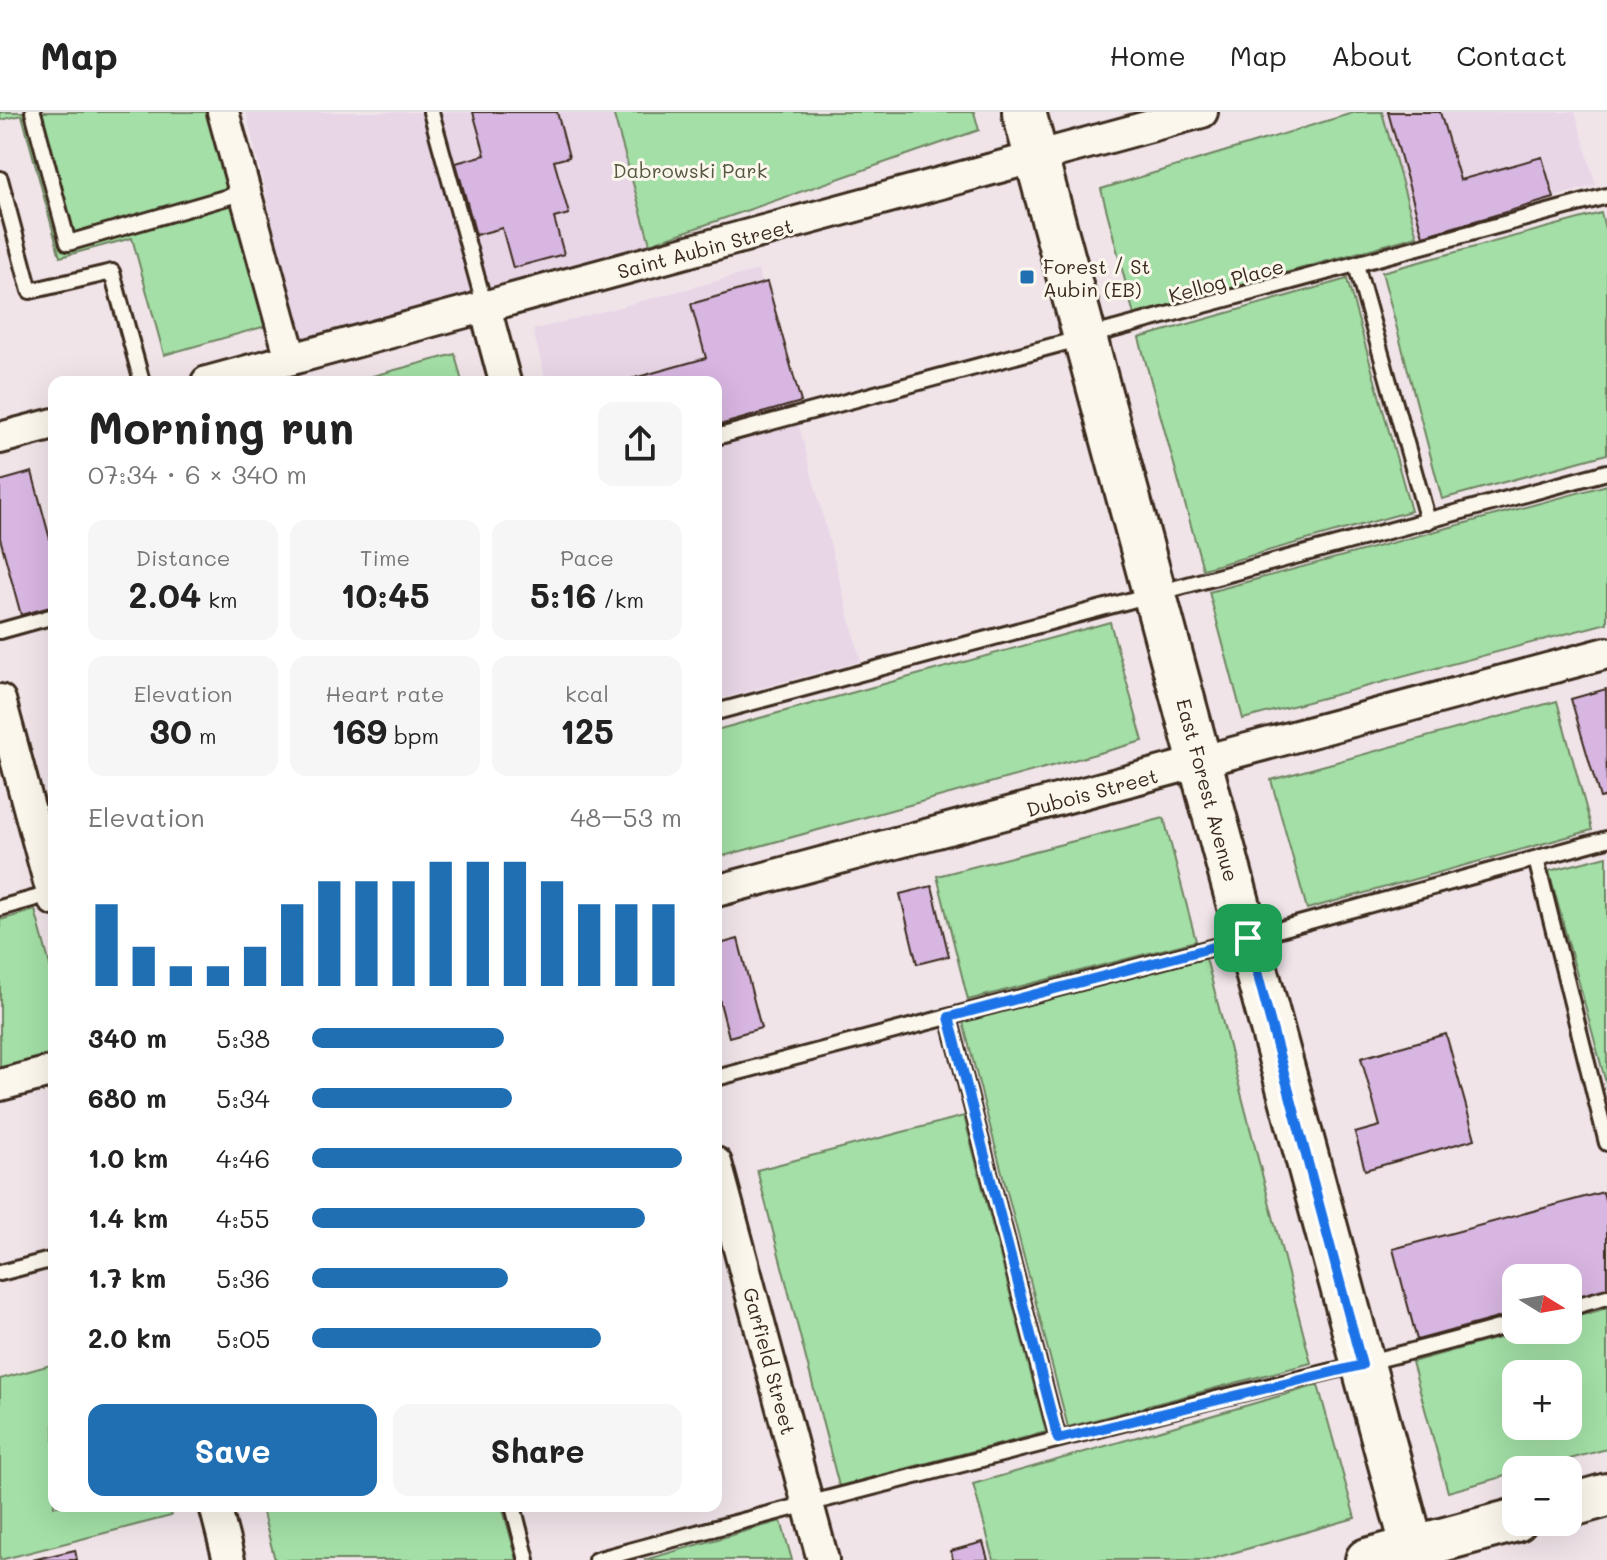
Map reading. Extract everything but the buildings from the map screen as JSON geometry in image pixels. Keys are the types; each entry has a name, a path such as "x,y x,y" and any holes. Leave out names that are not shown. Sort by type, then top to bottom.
{"main road":[{"name":"East Forest Avenue","path":"1024,112 1414,1554"},
{"path":"1582,1502 1607,1495"},
{"path":"1367,1560 1414,1554 1502,1525"}],"street":[{"path":"223,112 291,359"},
{"name":"Saint Aubin Street","path":"229,376 1202,112"},
{"path":"485,307 503,376"},
{"path":"0,438 48,426"},
{"name":"Dubois Street","path":"722,889 1607,653"},
{"path":"0,700 48,878"},
{"path":"0,1085 48,1073"},
{"name":"Garfield Street","path":"722,1185 823,1560"},
{"path":"217,1512 229,1560"}],"lane":[{"path":"33,112 68,243 245,192"},
{"path":"431,112 485,307"},
{"path":"0,179 30,291 112,272 140,376"},
{"name":"Kellog Place","path":"722,435 1085,340 1607,196"},
{"path":"1356,265 1428,521"},
{"path":"722,710 1607,472"},
{"path":"0,631 48,618"},
{"path":"722,1076 1248,938 1607,839"},
{"path":"1536,859 1607,1143"},
{"path":"0,908 48,897"},
{"path":"949,1017 1058,1439"},
{"path":"0,1273 48,1261"},
{"path":"1582,1304 1607,1297"},
{"path":"596,1560 1502,1327"},
{"path":"515,1512 527,1560"}],"shaded area":[{"path":"246,112 613,112 650,244 301,339"},
{"path":"1382,112 1575,112 1596,185 1417,236"},
{"path":"758,270 861,661 722,698 722,376 544,376 533,330"}],"green space":[{"path":"0,112 208,112 266,326 164,355 132,238 60,257 22,115 0,120"},
{"name":"Dabrowski Park","path":"613,112 974,112 979,130 650,244"},
{"path":"1356,112 1382,112 1417,236 1134,315 1101,189"},
{"path":"1601,213 1607,236 1607,454 1442,499 1382,272"},
{"path":"1347,279 1411,511 1203,569 1139,338"},
{"path":"455,354 460,376 372,376"},
{"path":"1607,485 1607,623 1243,719 1209,592"},
{"path":"1110,622 1143,741 722,856 722,728"},
{"path":"1557,701 1592,830 1307,909 1271,780"},
{"path":"1164,818 1196,941 968,1000 937,876"},
{"path":"1607,856 1607,1087 1549,871"},
{"path":"35,910 48,958 48,1058 0,1071 0,920"},
{"path":"1206,958 1311,1363 1068,1427 963,1022"},
{"path":"964,1116 1046,1432 839,1486 757,1170"},
{"path":"1607,1308 1607,1449 1581,1456 1502,1456 1502,1477 1448,1492 1412,1362 1502,1337 1502,1344 1582,1344 1582,1315"},
{"path":"48,1366 48,1512 170,1512 171,1516 0,1560 0,1379"},
{"path":"1318,1385 1355,1518 1208,1560 994,1560 973,1484"},
{"path":"263,1512 504,1512 517,1560 275,1560"},
{"path":"781,1521 792,1560 644,1560"}],"place":[{"name":"Forest / St Aubin (EB)","path":"1027,277"}],"route":[{"path":"1248,938 1362,1365 1058,1439 949,1017 1248,938"}]}
